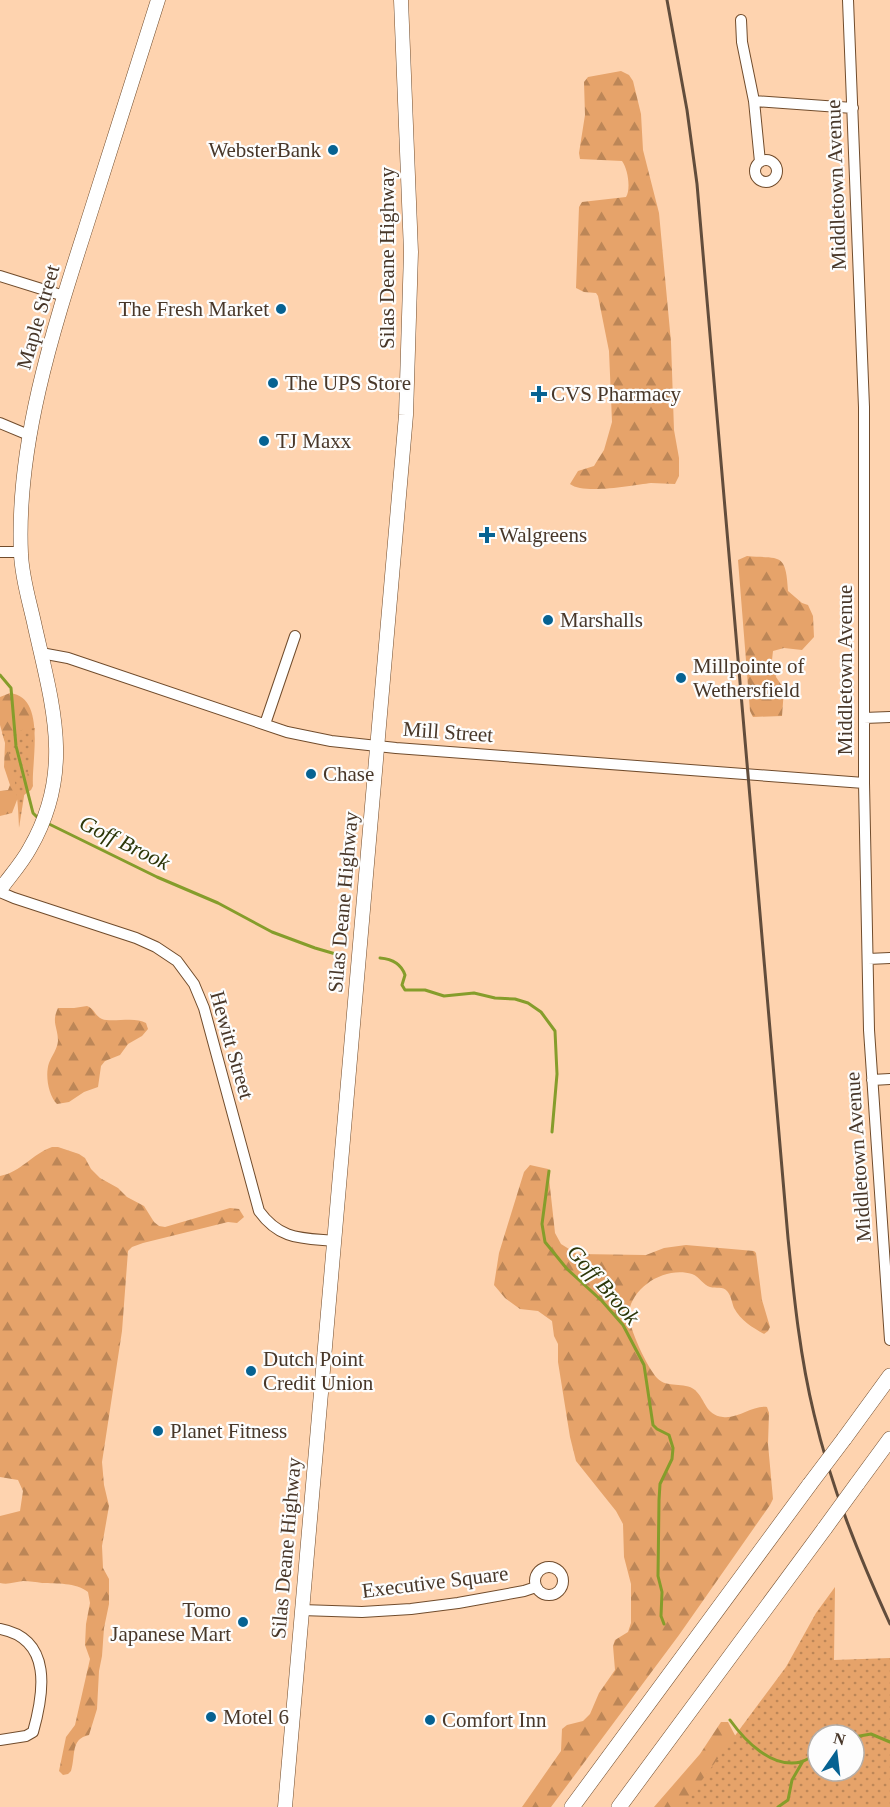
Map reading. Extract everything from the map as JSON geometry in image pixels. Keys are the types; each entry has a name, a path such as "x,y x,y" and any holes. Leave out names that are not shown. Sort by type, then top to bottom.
{"highway":[{"path":"572,1807 890,1376"},
{"path":"619,1807 890,1439"}],"main road":[{"name":"Maple Street","path":"0,891 29,850 44,821 57,772 55,714 22,571 21,506 31,436 40,389 64,296 158,0"},
{"name":"Silas Deane Highway","path":"285,1807 402,467 409,355 410,206 401,0"}],"street":[{"name":"Middletown Avenue","path":"848,0 864,407 864,783 868,958 872,1080 890,1340"},
{"path":"741,20 742,42 754,101 760,162"},
{"path":"754,101 853,108"},
{"path":"0,276 64,296"},
{"path":"0,423 31,436"},
{"path":"0,552 21,552"},
{"path":"265,724 286,668 295,636"},
{"name":"Mill Street","path":"41,653 68,658 265,724 320,739 378,746 864,783"},
{"path":"864,718 890,717"},
{"name":"Hewitt Street","path":"0,891 14,898 136,938 156,947 177,961 194,984 204,1008 259,1211 276,1230 286,1235 334,1241"},
{"path":"868,958 890,958"},
{"path":"872,1080 890,1079"},
{"name":"Executive Square","path":"302,1610 362,1612 411,1609 483,1599 536,1587"},
{"path":"0,1629 20,1636 30,1645 37,1656 43,1685 33,1732 26,1736 0,1740"}],"green space":[{"path":"621,71 629,75 633,81 641,114 643,150 659,213 671,342 674,430 679,458 679,476 675,484 651,483 586,489 570,484 578,471 594,466 604,450 612,422 609,351 598,296 596,293 584,292 576,288 579,207 582,202 626,197 629,184 622,161 580,159 585,115 584,82 588,77"},
{"path":"747,556 774,558 783,563 788,591 802,603 808,605 813,616 814,637 802,650 784,648 773,651 772,660 776,677 784,689 782,716 753,717 750,711 738,560"},
{"path":"10,693 22,697 29,706 33,718 35,732 33,786 17,800 12,813 0,816 0,791 8,790 10,785 4,767 5,743 0,725 0,697"},
{"path":"35,728 19,828 15,780 2,733"},
{"path":"87,1006 102,1019 141,1021 146,1023 148,1029 142,1036 128,1044 120,1055 105,1061 101,1066 98,1087 84,1092 69,1102 57,1104 49,1090 47,1073 58,1041 56,1013 58,1008"},
{"path":"52,1147 79,1154 85,1158 100,1178 144,1206 159,1226 165,1227 230,1208 239,1209 244,1217 237,1223 228,1222 143,1243 128,1251 122,1331 102,1462 109,1506 102,1546 103,1568 109,1579 109,1604 99,1671 97,1709 89,1735 76,1744 71,1771 63,1775 59,1771 66,1737 75,1725 90,1659 85,1645 90,1603 88,1592 66,1584 23,1581 0,1583 0,1516 20,1511 23,1491 18,1480 0,1477 0,1176 14,1171"},
{"path":"530,1165 548,1169 555,1233 561,1244 577,1254 646,1255 664,1248 686,1245 754,1251 762,1300 770,1327 764,1334 755,1329 737,1313 725,1289 710,1287 695,1275 682,1272 662,1275 653,1280 644,1286 632,1302 629,1318 634,1336 657,1378 666,1383 691,1387 699,1394 709,1410 717,1416 729,1417 756,1408 767,1407 773,1499 679,1635 551,1807 522,1807 561,1751 562,1729 567,1725 583,1721 590,1714 599,1693 615,1670 613,1646 615,1640 628,1632 631,1623 631,1584 624,1557 623,1524 616,1511 576,1461 558,1362 558,1344 554,1336 552,1321 538,1311 520,1309 505,1298 494,1285 499,1253 524,1172"},
{"path":"835,1587 834,1660 890,1658 890,1807 682,1807 786,1667 816,1613"},
{"path":"721,1722 728,1722 746,1756 806,1768 806,1783 858,1783 866,1807 654,1807 700,1754"}],"waterway":[{"name":"Goff Brook","path":"0,675 11,688 16,746 33,813 39,819"},
{"name":"Goff Brook","path":"47,823 157,877 218,903 272,932 339,955"},
{"name":"Goff Brook","path":"380,958 392,961 401,967 405,975 402,985 405,990 425,990 444,996 474,993 495,998 515,999 528,1003 541,1012 555,1031 557,1074 552,1132"},
{"name":"Goff Brook","path":"549,1171 542,1224 545,1242 567,1269 602,1301 623,1325 644,1365 653,1425 669,1435 673,1448 672,1459 660,1484 659,1500 658,1576 662,1592 661,1616 664,1624"},
{"name":"Goff Brook","path":"730,1720 760,1752 790,1763 806,1760"},
{"name":"Goff Brook","path":"866,1735 871,1734 890,1742"},
{"path":"778,1807 788,1800 792,1780 803,1761"}],"railway":[{"path":"667,0 687,110 697,184 788,1238 798,1327 809,1392 837,1495 867,1573 890,1624"}],"place":[{"name":"WebsterBank","path":"333,150"},
{"name":"The Fresh Market","path":"281,309"},
{"name":"The UPS Store","path":"273,383"},
{"name":"CVS Pharmacy","path":"539,394"},
{"name":"TJ Maxx","path":"264,441"},
{"name":"Walgreens","path":"487,535"},
{"name":"Marshalls","path":"548,620"},
{"name":"Millpointe of Wethersfield","path":"681,678"},
{"name":"Chase","path":"311,774"},
{"name":"Dutch Point Credit Union","path":"251,1371"},
{"name":"Planet Fitness","path":"158,1431"},
{"name":"Tomo Japanese Mart","path":"243,1622"},
{"name":"Motel 6","path":"211,1717"},
{"name":"Comfort Inn","path":"430,1720"}]}
